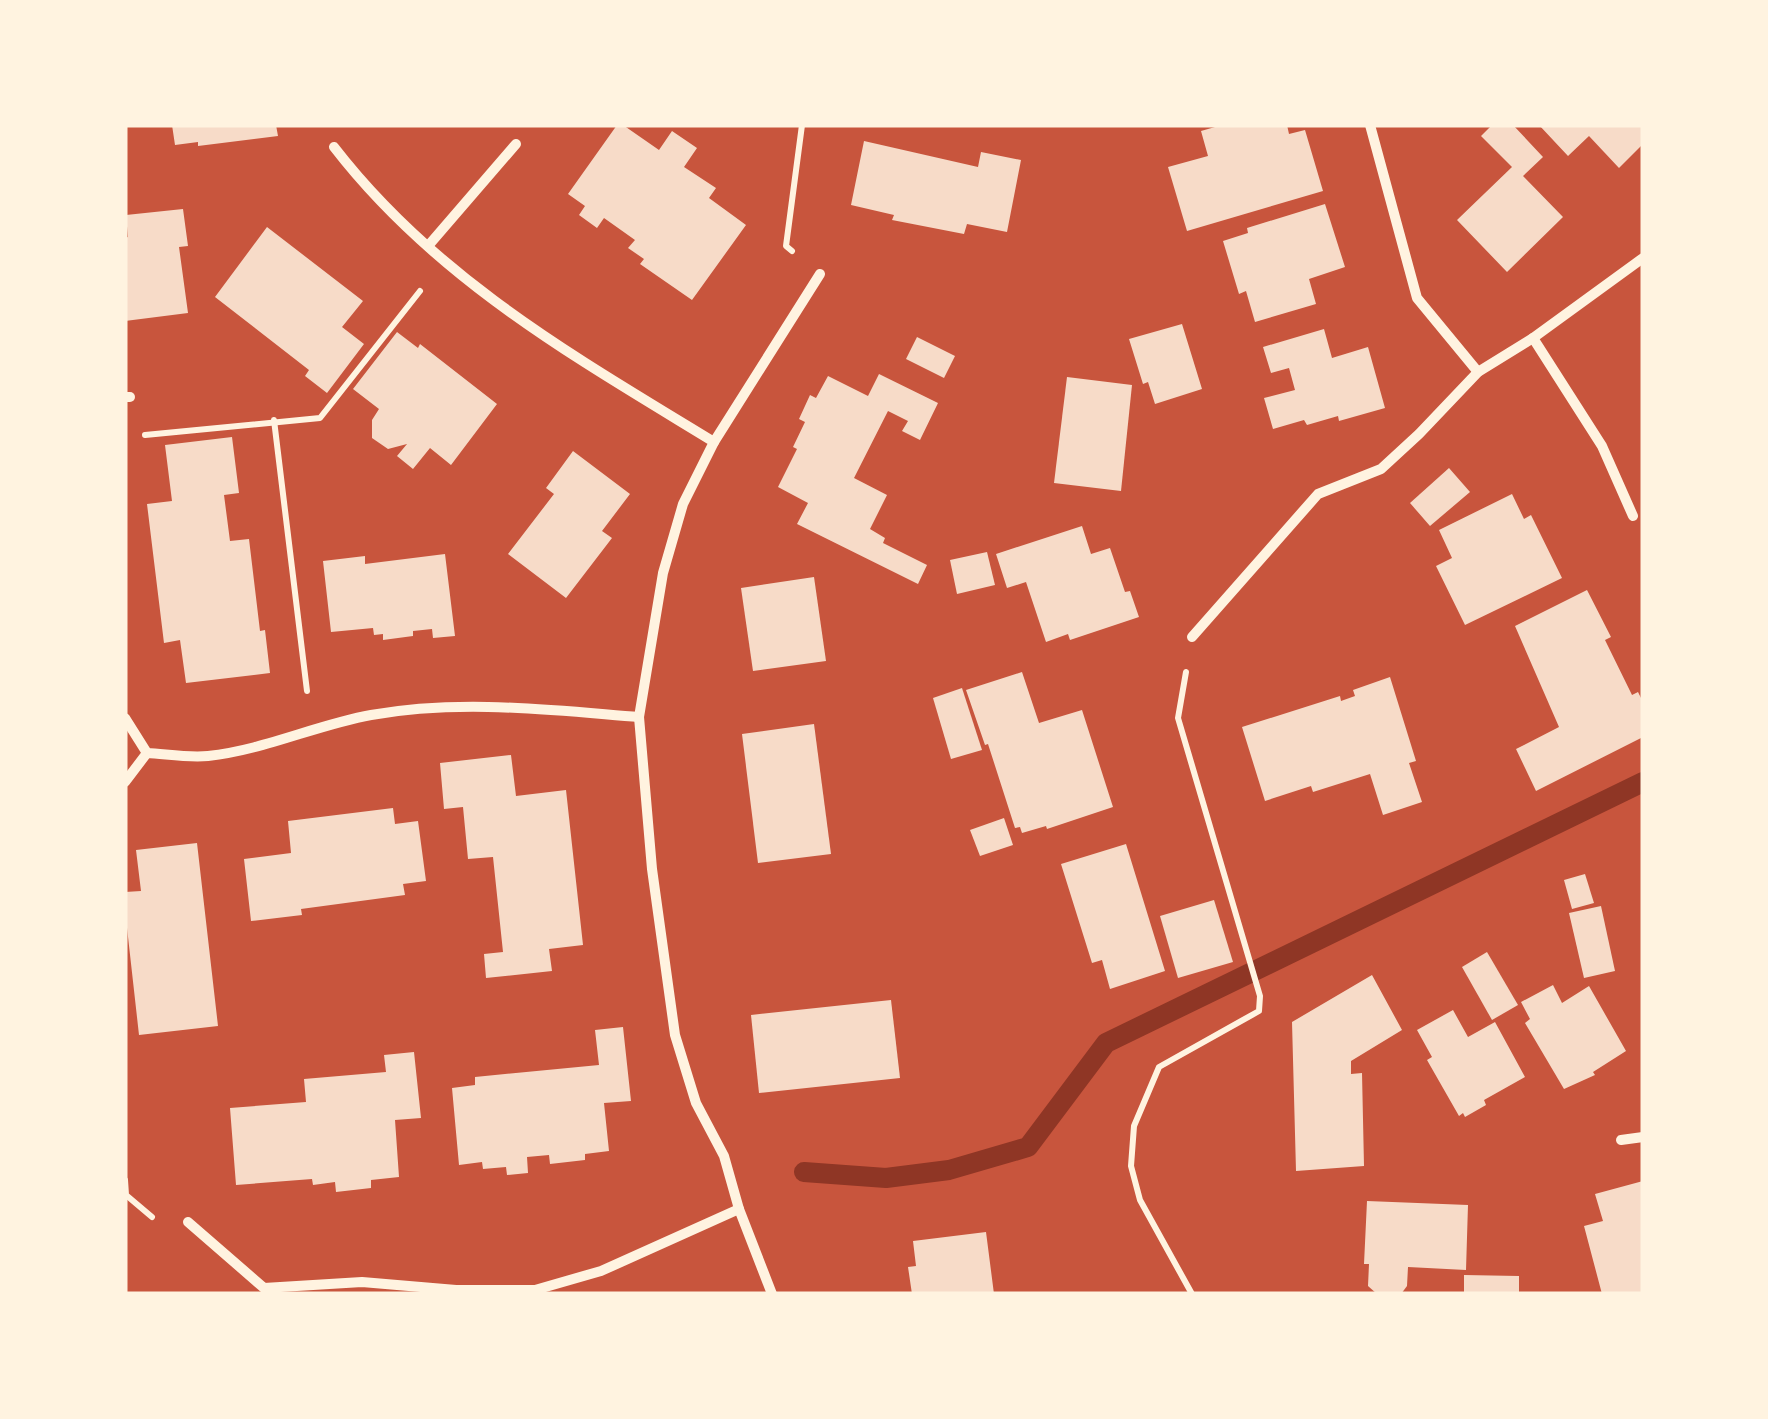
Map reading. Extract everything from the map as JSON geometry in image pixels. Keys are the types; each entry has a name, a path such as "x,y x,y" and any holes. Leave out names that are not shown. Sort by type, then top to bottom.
{"street":[{"path":"1370,125 1417,298 1478,372"},
{"path":"428,246 516,144"},
{"path":"334,147 365,187 477,290 544,338 714,442"},
{"path":"1192,637 1318,494 1381,468 1478,372 1533,338 1643,258"},
{"path":"772,1294 739,1209 724,1156 696,1103 675,1034 652,869 639,717 664,573 683,504 714,442 820,274"},
{"path":"1533,338 1602,446 1633,516"},
{"path":"147,752 204,757 250,750 369,715 431,707 639,717"},
{"path":"125,718 147,752"},
{"path":"125,782 147,752"},
{"path":"1621,1140 1643,1137"},
{"path":"188,1222 263,1291 362,1282 456,1290 535,1290 601,1271 739,1209"}],"path":[{"path":"802,125 786,246 820,274"},
{"path":"127,397 146,436 320,418 444,261"},
{"path":"274,420 312,731"},
{"path":"1192,637 1178,718 1260,996 1260,1011 1159,1067 1134,1126 1131,1166 1140,1200 1192,1294"}],"building":[{"path":"172,125 276,125 278,136 175,145"},
{"path":"617,125 623,125 659,150 672,131 697,148 684,167 716,188 709,198 746,225 692,300 640,264 644,259 628,248 635,240 604,218 597,228 579,215 585,206 568,194"},
{"path":"1222,125 1287,125 1289,134 1305,130 1323,191 1187,231 1168,167 1208,156 1201,131"},
{"path":"1492,125 1513,125 1543,157 1523,176 1563,217 1507,272 1457,220 1512,167 1481,136"},
{"path":"1539,125 1643,125 1643,144 1619,168 1589,136 1568,156"},
{"path":"864,141 978,167 981,152 1021,160 1007,232 967,224 964,234 892,220 894,215 851,205"},
{"path":"1325,204 1345,267 1309,279 1316,304 1255,322 1246,291 1239,294 1223,241 1248,233 1247,228"},
{"path":"183,209 188,246 179,247 188,313 125,321 126,215"},
{"path":"267,227 363,301 342,327 364,344 327,393 305,376 309,370 215,297"},
{"path":"1182,324 1202,389 1155,404 1148,382 1143,384 1129,339"},
{"path":"1324,329 1332,358 1368,347 1385,408 1339,421 1338,416 1307,425 1304,420 1273,429 1264,398 1295,390 1289,368 1271,373 1263,347"},
{"path":"397,332 418,348 420,344 497,404 451,465 430,448 413,469 397,456 407,444 388,449 372,438 372,420 379,409 353,389"},
{"path":"917,337 955,356 944,378 906,359"},
{"path":"879,374 938,403 920,440 902,431 908,421 888,411 854,478 887,495 870,529 885,538 883,543 927,565 918,584 797,524 808,503 778,487 797,449 793,447 805,422 799,419 810,395 816,398 828,376 868,396"},
{"path":"1067,377 1132,385 1121,491 1054,483"},
{"path":"232,437 239,493 224,495 230,541 249,539 260,631 265,630 270,673 186,683 180,640 164,643 147,504 172,501 165,445"},
{"path":"573,451 630,494 602,531 612,538 566,598 508,554 554,494 546,488"},
{"path":"1449,468 1470,492 1430,526 1410,503"},
{"path":"1512,494 1524,519 1531,515 1562,578 1465,625 1436,566 1452,558 1439,530"},
{"path":"1082,526 1091,554 1110,548 1125,592 1130,591 1139,617 1070,640 1068,634 1046,642 1026,582 1007,588 996,554"},
{"path":"987,552 995,585 957,594 950,560"},
{"path":"445,554 455,636 433,638 432,629 383,640 383,634 374,635 373,628 331,632 323,561 365,556 365,564"},
{"path":"814,577 826,661 753,671 741,588"},
{"path":"1587,590 1611,637 1605,640 1632,695 1638,692 1643,702 1643,737 1536,791 1516,749 1559,727 1515,626"},
{"path":"1022,672 1039,723 1082,710 1113,807 1047,829 1046,826 1022,833 1020,827 1015,828 966,690"},
{"path":"1390,677 1416,761 1409,763 1422,802 1383,815 1370,774 1313,792 1311,786 1265,801 1242,727 1340,696 1341,701 1355,696 1353,690"},
{"path":"962,688 982,750 951,759 933,698"},
{"path":"814,724 831,854 758,863 742,734"},
{"path":"511,755 516,796 566,790 583,945 549,949 552,971 486,978 484,954 503,952 493,857 468,859 463,807 444,809 440,763"},
{"path":"393,808 395,824 418,821 426,881 403,884 405,895 301,909 302,915 251,921 244,859 291,853 288,821"},
{"path":"1004,818 1013,845 980,856 970,830"},
{"path":"197,843 218,1026 139,1035 125,910 125,892 141,891 136,850"},
{"path":"1126,844 1165,971 1110,989 1102,960 1092,963 1061,864"},
{"path":"1585,874 1594,903 1572,909 1564,880"},
{"path":"1214,900 1233,962 1178,978 1160,916"},
{"path":"1601,906 1615,971 1584,978 1569,913"},
{"path":"1487,952 1518,1005 1492,1020 1462,967"},
{"path":"1372,975 1402,1030 1351,1061 1351,1074 1362,1073 1364,1166 1296,1171 1292,1022"},
{"path":"1553,985 1562,1003 1589,986 1626,1051 1593,1072 1595,1075 1564,1089 1525,1023 1530,1019 1521,1002"},
{"path":"891,1000 900,1078 759,1093 751,1015"},
{"path":"1453,1010 1468,1037 1495,1022 1525,1077 1484,1100 1486,1105 1465,1117 1463,1113 1459,1116 1427,1060 1432,1057 1417,1030"},
{"path":"623,1027 631,1101 604,1103 609,1151 585,1154 585,1160 550,1164 549,1155 527,1157 528,1173 507,1175 506,1167 483,1169 482,1162 459,1165 452,1088 475,1085 475,1077 599,1065 595,1030"},
{"path":"414,1052 421,1118 395,1120 399,1177 371,1180 371,1188 336,1192 335,1182 313,1185 312,1179 236,1185 230,1108 306,1102 304,1079 386,1072 384,1055"},
{"path":"1643,1181 1643,1294 1602,1294 1584,1226 1603,1221 1595,1194"},
{"path":"1367,1201 1468,1205 1466,1270 1408,1267 1407,1286 1401,1294 1377,1294 1368,1286 1369,1264 1364,1264"},
{"path":"986,1232 994,1294 912,1294 908,1267 916,1266 913,1241"},
{"path":"1464,1275 1519,1276 1519,1294 1464,1294"}],"waterway":[{"path":"804,1172 886,1178 949,1170 1028,1147 1106,1043 1643,782"}]}
